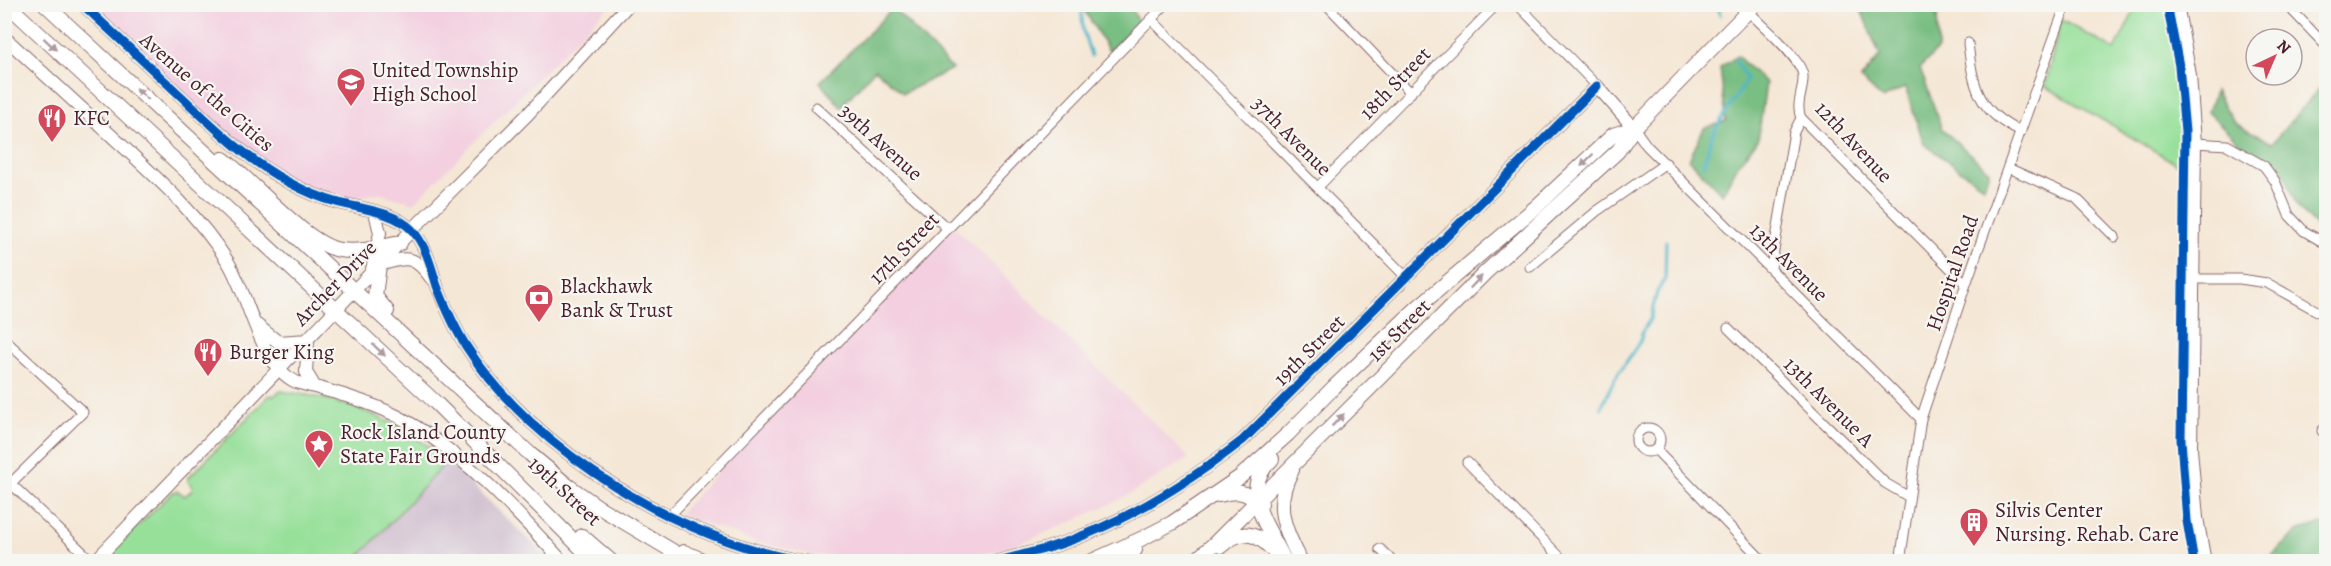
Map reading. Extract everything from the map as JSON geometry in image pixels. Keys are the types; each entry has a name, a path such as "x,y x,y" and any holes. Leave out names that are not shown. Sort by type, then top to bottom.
{"main road":[{"path":"7,4 436,403 595,561"},
{"name":"Avenue of the Cities","path":"45,4 567,485 609,514 691,561"},
{"path":"1634,128 1752,8"},
{"path":"167,118 237,170 317,242 342,250 357,251 400,243"},
{"name":"19th Street","path":"1090,561 1141,539 1214,496 1264,456 1418,307 1536,207 1613,135 1634,128"},
{"name":"1st Street","path":"1194,561 1486,272 1618,150 1634,128"},
{"path":"198,183 321,296"},
{"path":"375,269 374,292 381,305 463,382 518,442"},
{"path":"1284,561 1259,511 1255,484 1260,470 1315,416 1369,354"},
{"name":"19th Street","path":"436,403 612,561"},
{"path":"1297,461 1288,478 1282,513 1284,528 1301,561"},
{"path":"1214,496 1238,491 1257,501 1267,510 1295,561"},
{"path":"1116,561 1186,514"},
{"path":"1205,561 1228,540 1244,535 1258,537 1284,561"},
{"path":"651,537 707,561"}],"street":[{"name":"Avenue of the Cities","path":"82,4 221,133 260,165 309,192 335,202 399,220 412,230"},
{"name":"Archer Drive","path":"93,561 412,230 528,114 629,4"},
{"name":"17th Street","path":"669,516 1166,4"},
{"path":"1326,4 1412,93"},
{"name":"18th Street","path":"1318,187 1497,4"},
{"path":"1517,4 1597,86 1634,128"},
{"name":"Hospital Road","path":"1900,561 1922,419 1966,284 2066,4"},
{"path":"2176,4 2190,75 2195,143 2191,458 2198,530 2205,561"},
{"path":"2286,4 2326,46"},
{"name":"12th Avenue","path":"1752,8 1796,60 1803,73 1799,105 1801,118 1966,284"},
{"name":"37th Avenue","path":"1151,19 1407,278"},
{"path":"4,37 136,158 192,213 229,263 266,351 279,370 288,378 386,411 423,431 499,496 563,561"},
{"path":"1968,43 1974,81 1983,101 1997,119 2021,132"},
{"name":"19th Street","path":"995,561 1048,548 1124,518 1198,475 1243,440 1597,86"},
{"name":"39th Avenue","path":"816,107 948,229"},
{"path":"1771,268 1794,132 1801,118"},
{"name":"13th Avenue","path":"1634,128 1647,146 1922,419"},
{"path":"2195,143 2227,146 2264,166 2272,175 2294,220 2304,231 2326,244"},
{"path":"1530,267 1597,211 1666,163"},
{"path":"2008,168 2076,198 2115,237"},
{"path":"375,212 380,233 375,248 375,269 402,258 410,259 425,269 439,289"},
{"path":"412,230 423,245 439,289 464,344 489,379 510,402 558,445 620,488 669,516 731,543 809,561"},
{"path":"2193,279 2240,279 2267,284 2326,316"},
{"path":"257,325 278,342 308,340 306,372 315,387"},
{"name":"13th Avenue A","path":"1728,328 1886,483 1909,497"},
{"path":"4,339 83,412 8,480 93,561"},
{"path":"1656,450 1764,561"},
{"path":"1467,462 1565,561"},
{"path":"1380,549 1393,561"}],"shaded area":[{"name":"United Township High School","path":"82,5 610,5 414,203 377,193 335,202 260,165"},
{"path":"948,220 1189,458 1123,498 1067,524 1007,548 974,556 888,561 812,555 756,542 679,514"},
{"path":"447,461 551,561 355,562"}],"green space":[{"path":"1081,5 1129,5 1139,23 1109,51"},
{"path":"1859,5 1937,5 1938,49 1920,68 1942,129 1989,171 1984,187 1924,144 1905,87 1882,99 1861,79 1880,56"},
{"path":"2127,5 2174,5 2180,18 2185,169 2045,86 2061,20 2115,50 2135,9"},
{"path":"893,8 952,69 903,93 875,69 841,107 820,82"},
{"path":"1737,56 1766,83 1758,140 1739,163 1722,194 1689,160 1704,128 1726,121 1720,68"},
{"path":"2326,81 2326,236 2299,209 2283,171 2246,150 2208,112 2215,91 2235,123 2272,143"},
{"name":"Rock Island County State Fair Grounds","path":"281,391 327,399 370,413 409,433 447,461 355,561 116,562 110,557 109,554 173,492 178,491 185,496 193,489 188,480 189,477 270,395 273,396"},
{"path":"2326,523 2326,561 2266,561 2300,530"}],"waterway":[{"path":"1081,4 1083,30 1091,56"},
{"path":"1718,4 1720,15"},
{"path":"1703,166 1713,133 1747,79 1735,61"},
{"path":"1601,408 1614,380 1641,340 1642,332 1650,319 1657,292 1665,279 1666,241"}],"cycle path":[{"path":"82,4 221,133 274,174 312,194 386,215 412,230 424,249 443,301 466,346 495,385 531,422 572,456 617,487 664,514 713,536 762,552 809,562"},
{"path":"2167,4 2179,66 2185,132 2181,440 2187,521 2194,562"},
{"path":"995,562 1075,539 1126,516 1174,489 1243,440 1597,86"}],"place":[{"name":"United Township High School","path":"351,108"},
{"name":"KFC","path":"52,144"},
{"name":"Blackhawk Bank & Trust","path":"539,324"},
{"name":"Burger King","path":"208,378"},
{"name":"Rock Island County State Fair Grounds","path":"319,470"},
{"name":"Silvis Center Nursing. Rehab. Care","path":"1974,548"}]}
